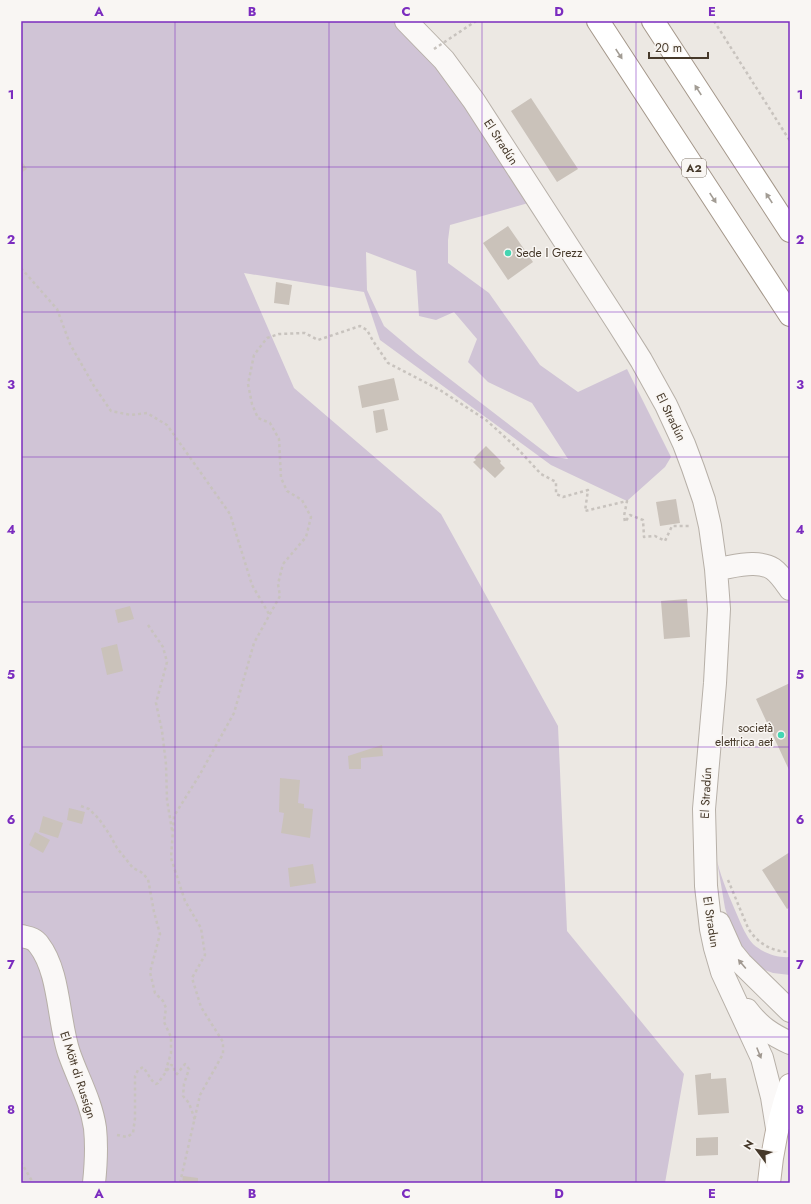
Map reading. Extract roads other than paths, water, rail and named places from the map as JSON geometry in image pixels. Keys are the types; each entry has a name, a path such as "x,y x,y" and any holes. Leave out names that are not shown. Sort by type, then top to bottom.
{"main road":[{"name":"A2","path":"598,21 790,315"},
{"path":"653,21 790,231"},
{"name":"El Stradun","path":"769,1183 777,1128 790,1085"}],"street":[{"name":"El Stradún","path":"406,21 441,44 474,101 641,360 666,405 684,444 704,500 710,526 716,570 719,609 716,670 704,809 706,886"},
{"path":"716,570 746,565 764,565 772,568 780,575 790,589"},
{"name":"El Stradun","path":"706,886 724,936 732,952 749,972 790,1011"},
{"name":"El Stradun","path":"706,886 715,948 722,972 762,1058 772,1097 777,1128"},
{"name":"El Mött di Russígn","path":"21,936 32,938 40,946 53,974 69,1053 90,1106 92,1116 97,1156 94,1183"},
{"path":"758,981 775,985 790,986"},
{"name":"El Stradun","path":"732,992 760,1026 768,1032 790,1042"}],"place":[{"name":"Sede I Grezz","path":"508,253"},
{"name":"società elettrica aet","path":"781,735"}]}
